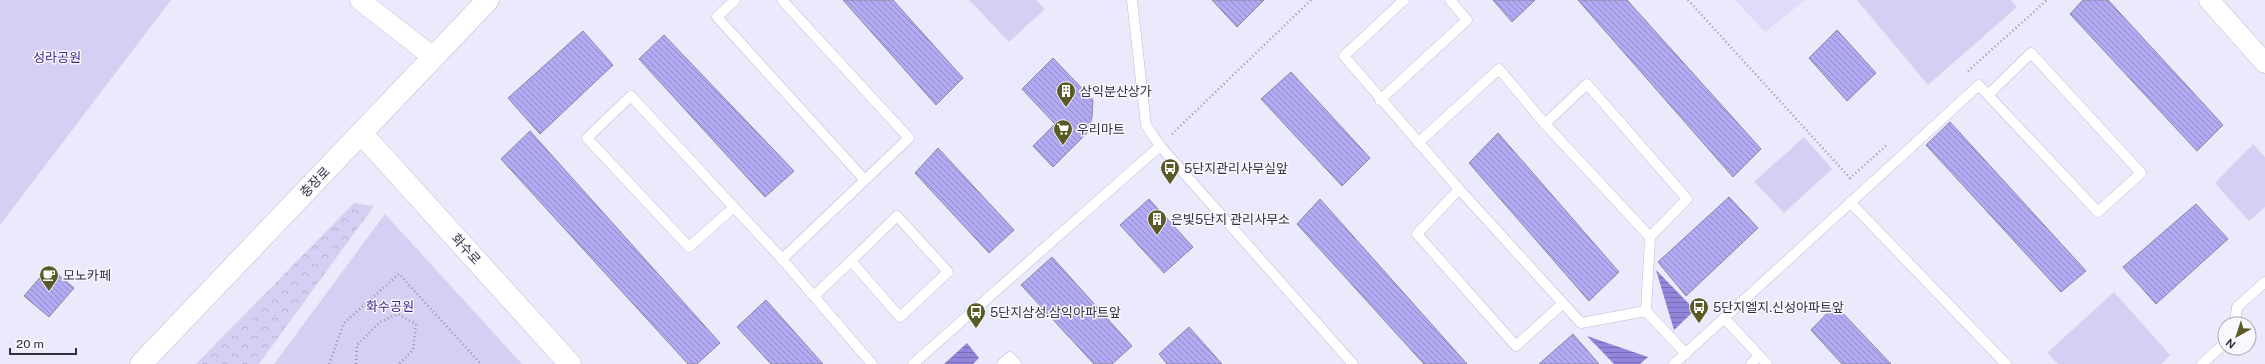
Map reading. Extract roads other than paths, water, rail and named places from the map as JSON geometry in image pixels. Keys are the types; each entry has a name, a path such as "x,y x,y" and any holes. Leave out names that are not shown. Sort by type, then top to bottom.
{"main road":[{"name":"충장로","path":"141,364 362,134 488,0"},
{"name":"화수로","path":"362,134 570,364"}],"street":[{"path":"360,0 434,57"},
{"path":"2209,0 2265,63"}],"lane":[{"path":"735,0 717,17 864,179"},
{"path":"782,0 909,138 864,179 782,259"},
{"path":"1132,0 1146,125 1160,146 1353,364"},
{"path":"1404,0 1344,56 1418,143 1581,324 1646,311"},
{"path":"1380,100 1467,20 1450,0"},
{"path":"1674,364 1979,85 1988,95 2098,212 2141,173 2031,53 1988,95"},
{"path":"1418,143 1499,69 1545,124 1650,237"},
{"path":"1545,124 1587,84 1687,199 1650,237 1646,311 1686,354"},
{"path":"733,208 688,247 587,138 631,96 733,208 782,259 872,364"},
{"path":"913,364 1160,146"},
{"path":"1459,189 1417,234 1516,346 1562,304"},
{"path":"1850,202 2006,364"},
{"path":"814,296 897,216 948,272 900,317 851,262"},
{"path":"2236,316 2237,307 2265,282"},
{"path":"1724,318 1767,364"},
{"path":"2202,364 2217,350"},
{"path":"1751,364 1759,356"},
{"path":"1002,364 1010,357 1016,364"}],"place":[{"name":"삼익분산상가","path":"1066,108"},
{"name":"우리마트","path":"1063,146"},
{"name":"5단지관리사무실앞","path":"1170,185"},
{"name":"은빛5단지 관리사무소","path":"1157,236"},
{"name":"모노카페","path":"49,292"},
{"name":"5단지엘지.신성아파트앞","path":"1699,324"},
{"name":"5단지삼성.삼익아파트앞","path":"976,329"}],"park label":[{"name":"성라공원","path":"57,57"},
{"name":"화수공원","path":"390,306"}]}
